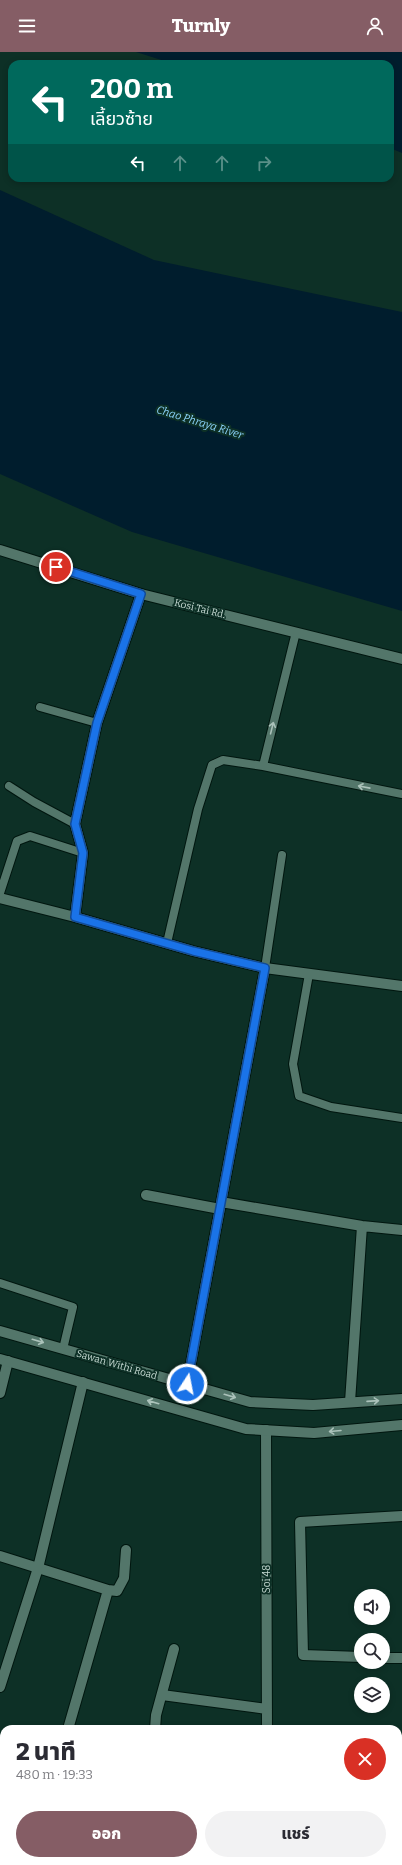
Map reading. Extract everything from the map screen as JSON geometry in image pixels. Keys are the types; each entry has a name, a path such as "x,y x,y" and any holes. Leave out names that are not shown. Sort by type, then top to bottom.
{"street":[{"name":"Kosi Tai Rd.","path":"0,550 141,594 402,659"},
{"path":"75,917 83,853 75,824 97,723 141,594"},
{"path":"0,898 265,968 402,986"},
{"path":"187,1384 265,968"},
{"path":"146,1194 362,1226 402,1230"},
{"path":"350,1402 362,1226"},
{"name":"Sawan Withi Road","path":"0,1331 250,1402 313,1405 402,1398"},
{"path":"0,1394 4,1360 246,1429 314,1432 402,1425"},
{"path":"0,1687 38,1568 83,1382"},
{"name":"Soi 48","path":"266,1430 267,1725"},
{"path":"354,1657 303,1655 300,1522 402,1516"},
{"path":"0,1556 108,1590 117,1591 124,1578 126,1550"},
{"path":"69,1725 108,1590"},
{"path":"155,1725 156,1715 174,1649"},
{"path":"390,1658 402,1658"},
{"path":"162,1695 267,1709"}],"lane":[{"path":"263,766 296,632"},
{"path":"40,707 97,723"},
{"path":"167,943 198,810 212,765 223,760 263,766 402,794"},
{"path":"9,786 34,802 75,824"},
{"path":"0,893 17,841 30,836 83,853"},
{"path":"265,968 282,855"},
{"path":"309,974 293,1064 299,1096 331,1107 402,1118"},
{"path":"0,1283 73,1307 63,1349"}],"water":[{"path":"136,52 402,52 402,153 394,150 394,60 161,60"},
{"name":"Chao Phraya River","path":"0,190 154,260 402,312 402,611 132,532 0,474"}],"route":[{"path":"56,567 141,594 97,723 75,824 83,853 75,917 193,951 265,968 187,1384"}]}
